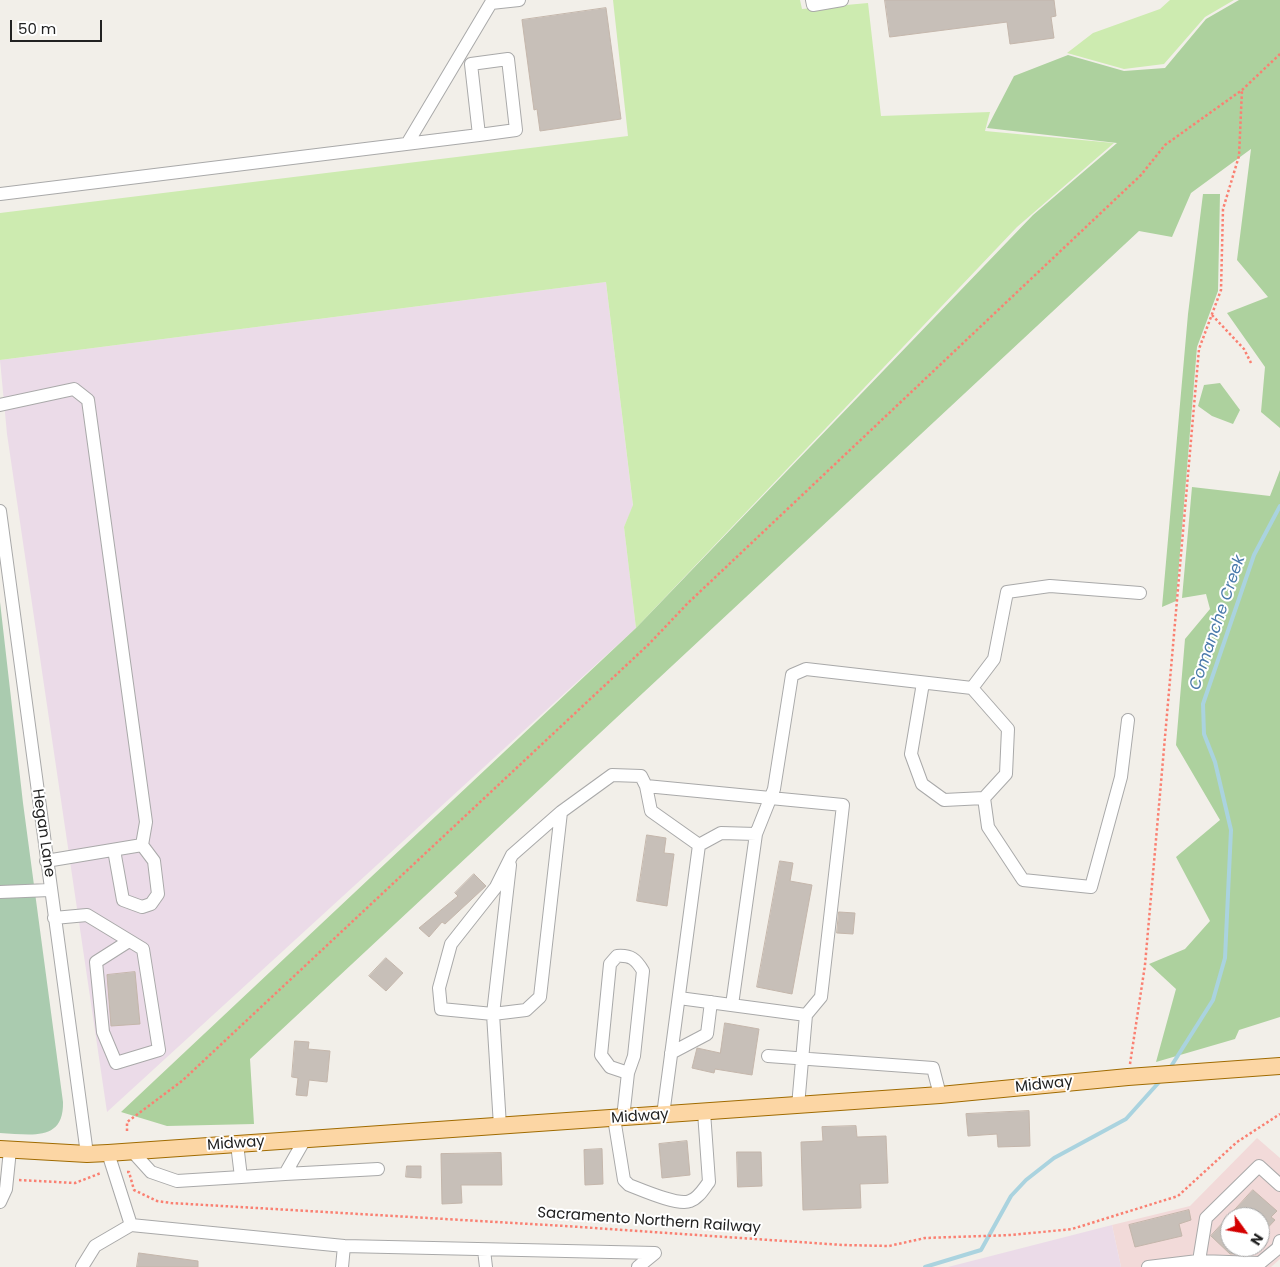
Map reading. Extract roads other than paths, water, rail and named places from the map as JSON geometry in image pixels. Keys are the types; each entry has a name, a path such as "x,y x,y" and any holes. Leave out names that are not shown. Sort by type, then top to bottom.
{"main road":[{"name":"Midway","path":"5,1150 87,1154 108,1153 940,1096 1128,1077 1280,1066"}],"street":[{"path":"407,144 491,3 519,0"},
{"path":"812,0 813,4 842,0"},
{"path":"0,194 516,130 508,59 471,64 459,57"},
{"path":"471,64 479,135"},
{"path":"0,405 74,390 88,400 146,822 142,845 154,861 158,894 151,904 142,907 123,900 114,850"},
{"name":"Hegan Lane","path":"0,511 87,1154"},
{"path":"972,688 994,659 1007,592 1050,586 1140,593"},
{"path":"732,1004 756,834 774,789 792,675 806,669 972,688 1008,729 1006,774 984,798 944,800 922,784 910,754 923,683"},
{"path":"984,798 988,827 1022,880 1091,887 1121,778 1128,720"},
{"path":"562,812 540,997 526,1010 493,1014 441,1009 439,988 451,944 496,887 512,855 562,812 612,775 641,776 646,786 651,811 699,845"},
{"path":"646,786 843,806 821,997 806,1015 798,1106"},
{"path":"699,845 721,833 756,834"},
{"path":"46,861 142,845"},
{"path":"663,1115 699,845"},
{"path":"500,1126 493,1014 512,855"},
{"path":"0,892 50,890"},
{"path":"54,918 87,915 143,949 159,1050 116,1063 104,1032 96,962 129,941"},
{"path":"628,1073 610,1067 601,1055 610,964 617,956 627,955 637,960 643,971 634,1056 628,1073 619,1118 624,1180 630,1185 681,1203 695,1198 709,1182 704,1112"},
{"path":"679,998 806,1015"},
{"path":"671,1053 707,1034 711,1002"},
{"path":"768,1056 802,1060 933,1068 940,1096"},
{"path":"285,1174 305,1139"},
{"path":"237,1144 240,1177"},
{"path":"0,1202 6,1189 5,1150"},
{"path":"132,1151 151,1172 177,1180 378,1169"},
{"path":"108,1153 131,1225"},
{"path":"1198,1264 1206,1218 1259,1166 1280,1185"},
{"path":"82,1267 95,1246 131,1225 344,1246 655,1253 638,1267"},
{"path":"1148,1267 1260,1263 1278,1248 1280,1242"},
{"path":"342,1267 344,1246"},
{"path":"484,1250 486,1267"}],"waterway":[{"name":"Comanche Creek","path":"1170,1068 1213,1000 1225,958 1231,830 1215,762 1204,734 1203,704 1254,555 1280,506"},
{"name":"Comanche Creek","path":"925,1267 981,1250 1011,1196 1026,1180 1054,1158 1126,1119 1161,1080"}]}
